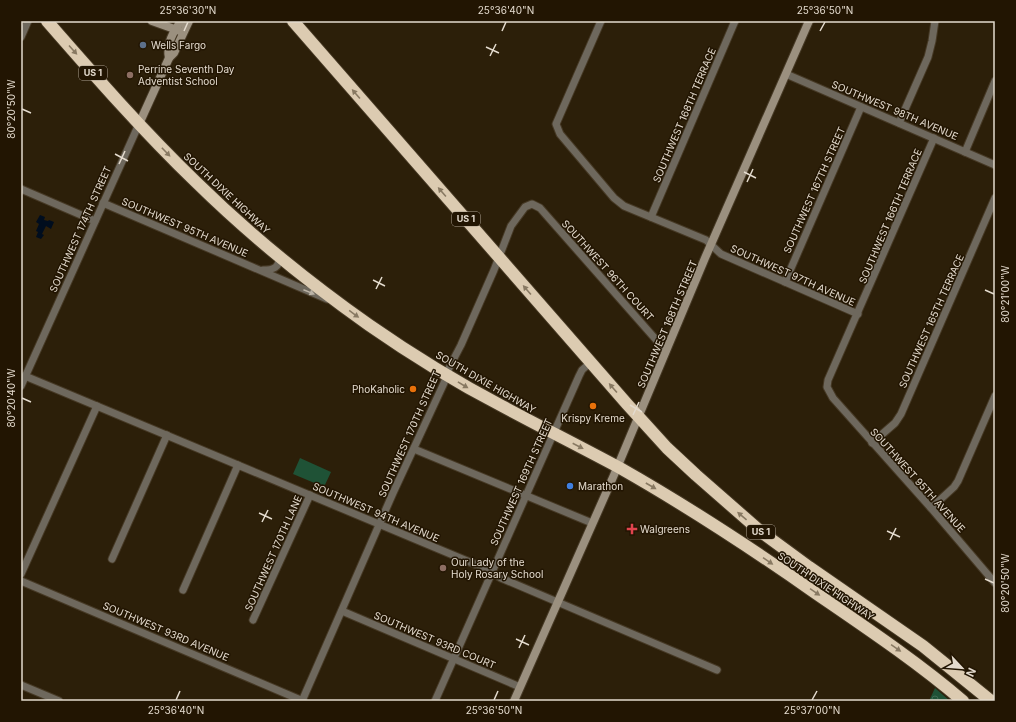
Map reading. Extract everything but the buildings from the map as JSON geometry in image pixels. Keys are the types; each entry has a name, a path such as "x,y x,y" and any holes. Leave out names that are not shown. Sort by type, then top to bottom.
{"highway":[{"name":"SOUTH DIXIE HIGHWAY","path":"47,21 139,124 208,194 279,256 341,304 393,341 447,375 501,406 617,466 684,505 748,546 877,634 924,669 963,701"},
{"name":"SOUTH DIXIE HIGHWAY","path":"293,21 639,417 696,476 760,530 809,567 899,628 991,701"},
{"path":"748,546 760,530"},
{"path":"841,610 855,609 865,605"},
{"path":"877,634 882,630 899,628"}],"street":[{"path":"21,37 28,21"},
{"path":"152,21 184,32"},
{"path":"181,21 168,46 167,51 169,58 174,53 189,21"},
{"name":"SOUTHWEST 97TH AVENUE","path":"601,21 556,124 560,134 617,201 628,208 706,240 721,254 858,314"},
{"name":"SOUTHWEST 168TH TERRACE","path":"651,217 735,21"},
{"name":"SOUTHWEST 168TH STREET","path":"514,701 639,417 711,245 810,21"},
{"path":"899,124 930,53 935,21"},
{"name":"SOUTHWEST 174TH STREET","path":"21,386 169,58"},
{"name":"SOUTHWEST 98TH AVENUE","path":"786,74 995,165"},
{"path":"964,152 995,81"},
{"name":"SOUTHWEST 167TH STREET","path":"785,282 861,107"},
{"name":"SOUTHWEST 166TH TERRACE","path":"828,390 828,380 934,138"},
{"path":"21,189 95,221"},
{"name":"SOUTHWEST 165TH TERRACE","path":"872,443 894,423 901,414 995,198"},
{"name":"SOUTHWEST 95TH AVENUE","path":"103,203 260,269 301,289 341,304"},
{"name":"SOUTHWEST 170TH STREET","path":"302,701 443,386 511,226 525,207 532,204"},
{"name":"SOUTHWEST 96TH COURT","path":"532,204 537,206 542,211 666,351"},
{"path":"260,269 271,270 276,268 279,261 279,256"},
{"name":"SOUTHWEST 169TH STREET","path":"435,701 580,373 591,362"},
{"name":"SOUTHWEST 94TH AVENUE","path":"25,376 484,568 501,578 717,670"},
{"name":"SOUTHWEST 95TH AVENUE","path":"828,390 833,398 931,508 995,583"},
{"path":"931,508 958,481 995,396"},
{"path":"21,574 97,406"},
{"path":"112,559 167,436"},
{"path":"414,449 592,523"},
{"path":"183,590 238,465"},
{"name":"SOUTHWEST 170TH LANE","path":"253,620 310,495"},
{"name":"SOUTHWEST 93RD AVENUE","path":"21,581 302,701"},
{"name":"SOUTHWEST 93RD COURT","path":"342,611 520,687"},
{"path":"21,685 59,701"}],"green space":[{"path":"300,458 331,472 324,487 293,474"},
{"path":"935,688 950,701 929,701"}],"water":[{"path":"40,215 45,217 44,220 54,222 51,229 46,226 42,234 44,235 41,239 36,237 38,232 36,231 39,224 36,222"}],"place":[{"name":"Wells Fargo","path":"143,45"},
{"name":"Perrine Seventh Day Adventist School","path":"130,75"},
{"name":"PhoKaholic","path":"413,389"},
{"name":"Krispy Kreme","path":"593,406"},
{"name":"Marathon","path":"570,486"},
{"name":"Walgreens","path":"632,529"},
{"name":"Our Lady of the Holy Rosary School","path":"443,568"}]}
